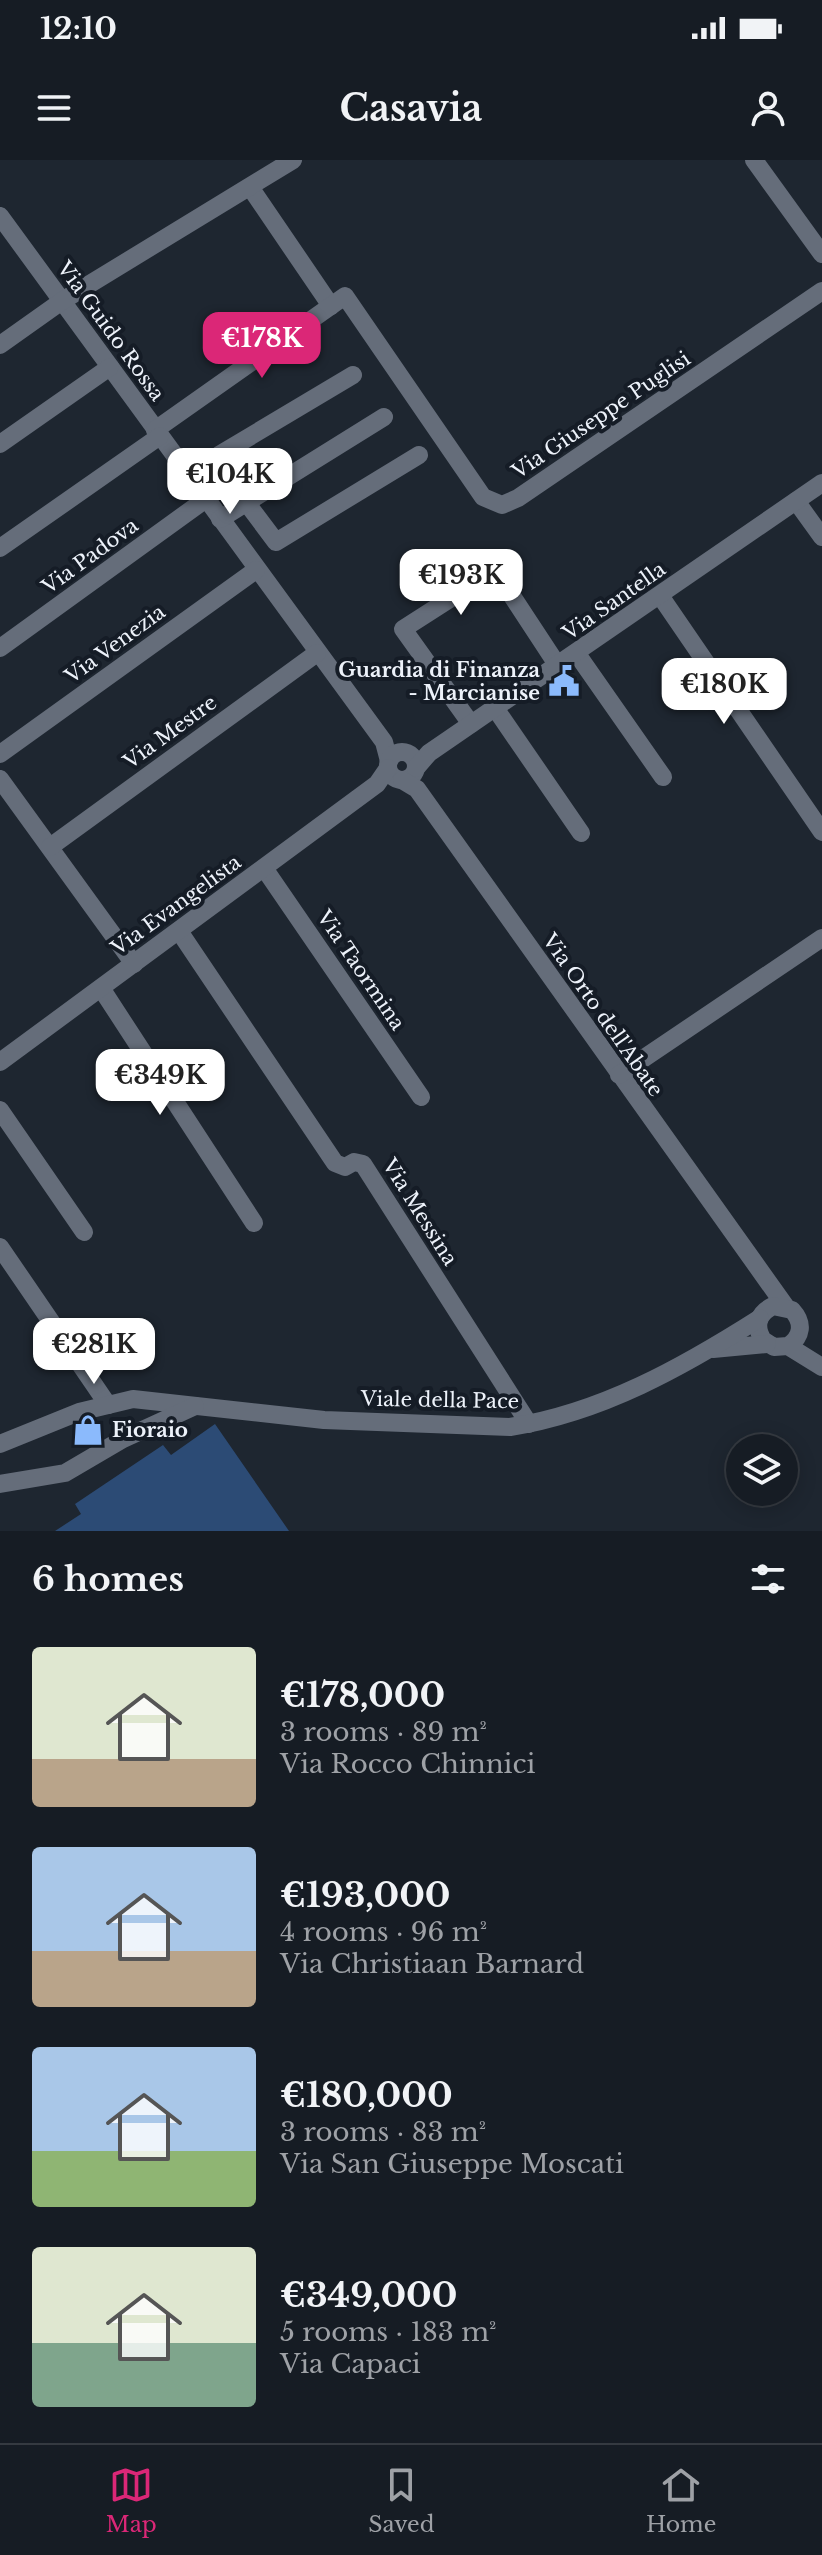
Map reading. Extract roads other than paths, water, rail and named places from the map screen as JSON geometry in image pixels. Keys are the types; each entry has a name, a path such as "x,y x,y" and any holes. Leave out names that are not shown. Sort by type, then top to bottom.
{"street":[{"path":"0,345 62,301 293,160"},
{"path":"754,160 822,254"},
{"path":"0,548 338,301 250,187"},
{"name":"Via Guido Rossa","path":"0,216 384,742 401,771"},
{"name":"Via Giuseppe Puglisi","path":"338,301 483,497 502,505 518,498 822,291"},
{"path":"0,444 110,367"},
{"path":"353,375 219,455 246,502 276,542 419,455"},
{"path":"220,519 384,417"},
{"name":"Via Santella","path":"401,771 661,597 822,483"},
{"name":"Via Padova","path":"0,648 206,499"},
{"path":"796,501 822,537"},
{"name":"Via Venezia","path":"0,754 256,570"},
{"path":"471,724 403,629 495,570 558,666"},
{"path":"661,597 822,832"},
{"name":"Via Mestre","path":"50,847 317,653"},
{"path":"577,654 663,777"},
{"path":"495,708 581,833"},
{"name":"Via Evangelista","path":"2,1057 401,771"},
{"name":"Via Orto dell'Abate","path":"401,771 786,1307"},
{"path":"0,779 134,964"},
{"name":"Via Taormina","path":"264,868 421,1097"},
{"name":"Via Messina","path":"179,931 335,1163 345,1167 354,1162 363,1164 529,1424"},
{"path":"619,1075 822,938"},
{"path":"101,988 254,1223"},
{"path":"0,1110 84,1232"},
{"path":"0,1247 108,1405"},
{"path":"754,1266 761,1316 758,1330 767,1344 788,1346 822,1365"},
{"path":"761,1316 773,1306 786,1307 797,1316 800,1330 822,1365"},
{"name":"Viale della Pace","path":"0,1444 79,1412 133,1399 202,1404 324,1420 510,1427 529,1424 581,1411 710,1349 761,1316"},
{"path":"788,1346 800,1330"},
{"name":"Viale della Pace","path":"710,1349 767,1344"},
{"path":"0,1484 65,1473 123,1439 202,1404"}],"place":[{"name":"Guardia di Finanza - Marcianise","path":"564,681"},
{"name":"Fioraio","path":"88,1430"}]}
